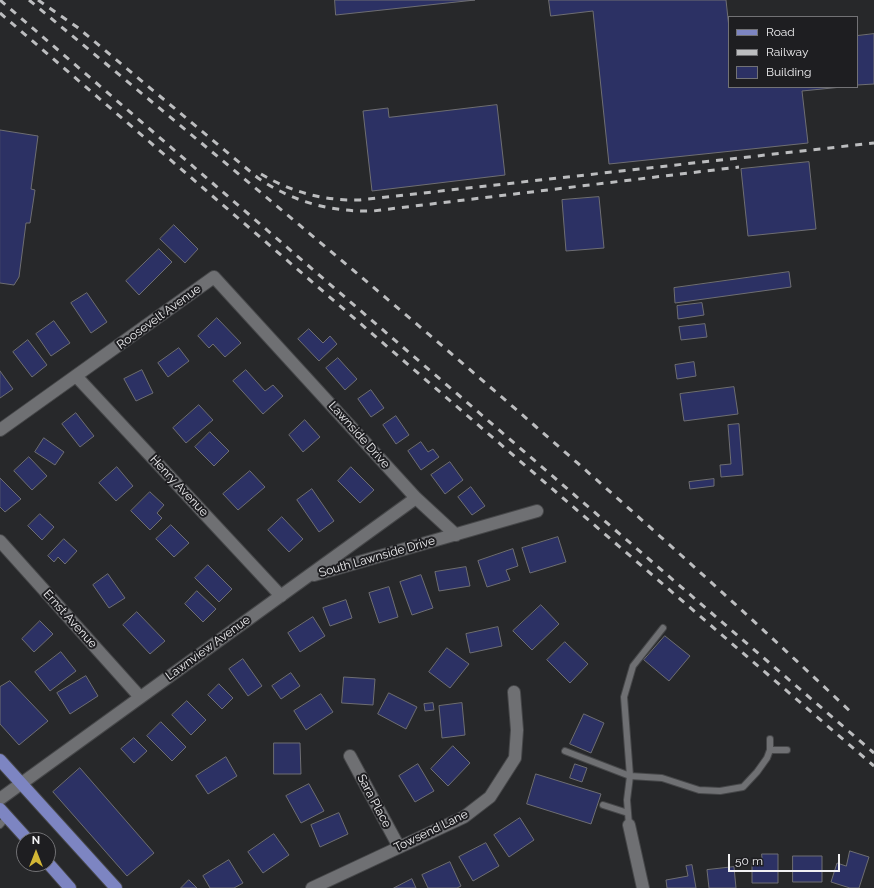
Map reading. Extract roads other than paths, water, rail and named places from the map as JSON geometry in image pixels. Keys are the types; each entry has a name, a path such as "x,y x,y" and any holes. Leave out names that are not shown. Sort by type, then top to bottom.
{"main road":[{"path":"0,760 116,888"},
{"path":"2,817 19,832"},
{"path":"56,872 70,888"}],"street":[{"name":"Roosevelt Avenue","path":"0,430 214,277 301,371"},
{"name":"Lawnside Drive","path":"301,371 452,537"},
{"name":"Henry Avenue","path":"76,376 281,596"},
{"name":"Lawnview Avenue","path":"0,799 416,498"},
{"name":"South Lawnside Drive","path":"306,577 452,537 537,511"},
{"name":"Ernst Avenue","path":"0,541 140,697"},
{"name":"Towsend Lane","path":"312,888 464,817 490,797 515,758 517,730 514,692"},
{"name":"Sara Place","path":"350,756 399,847"},
{"path":"629,825 643,888"}],"lane":[{"path":"629,825 627,800 630,776 624,698 633,666 663,628"},
{"path":"565,751 630,776 662,778 699,790 720,791 742,787 757,772 770,750 770,739"},
{"path":"770,750 787,750"},
{"path":"603,805 628,813"}],"railway":[{"path":"0,0 874,753"},
{"path":"29,0 448,350 653,530 854,715"},
{"path":"38,0 77,27 258,178 285,193 312,204 342,210 373,211 739,167"},
{"path":"0,13 874,766"},
{"path":"261,174 284,186 308,194 334,199 360,200 874,143"}]}
